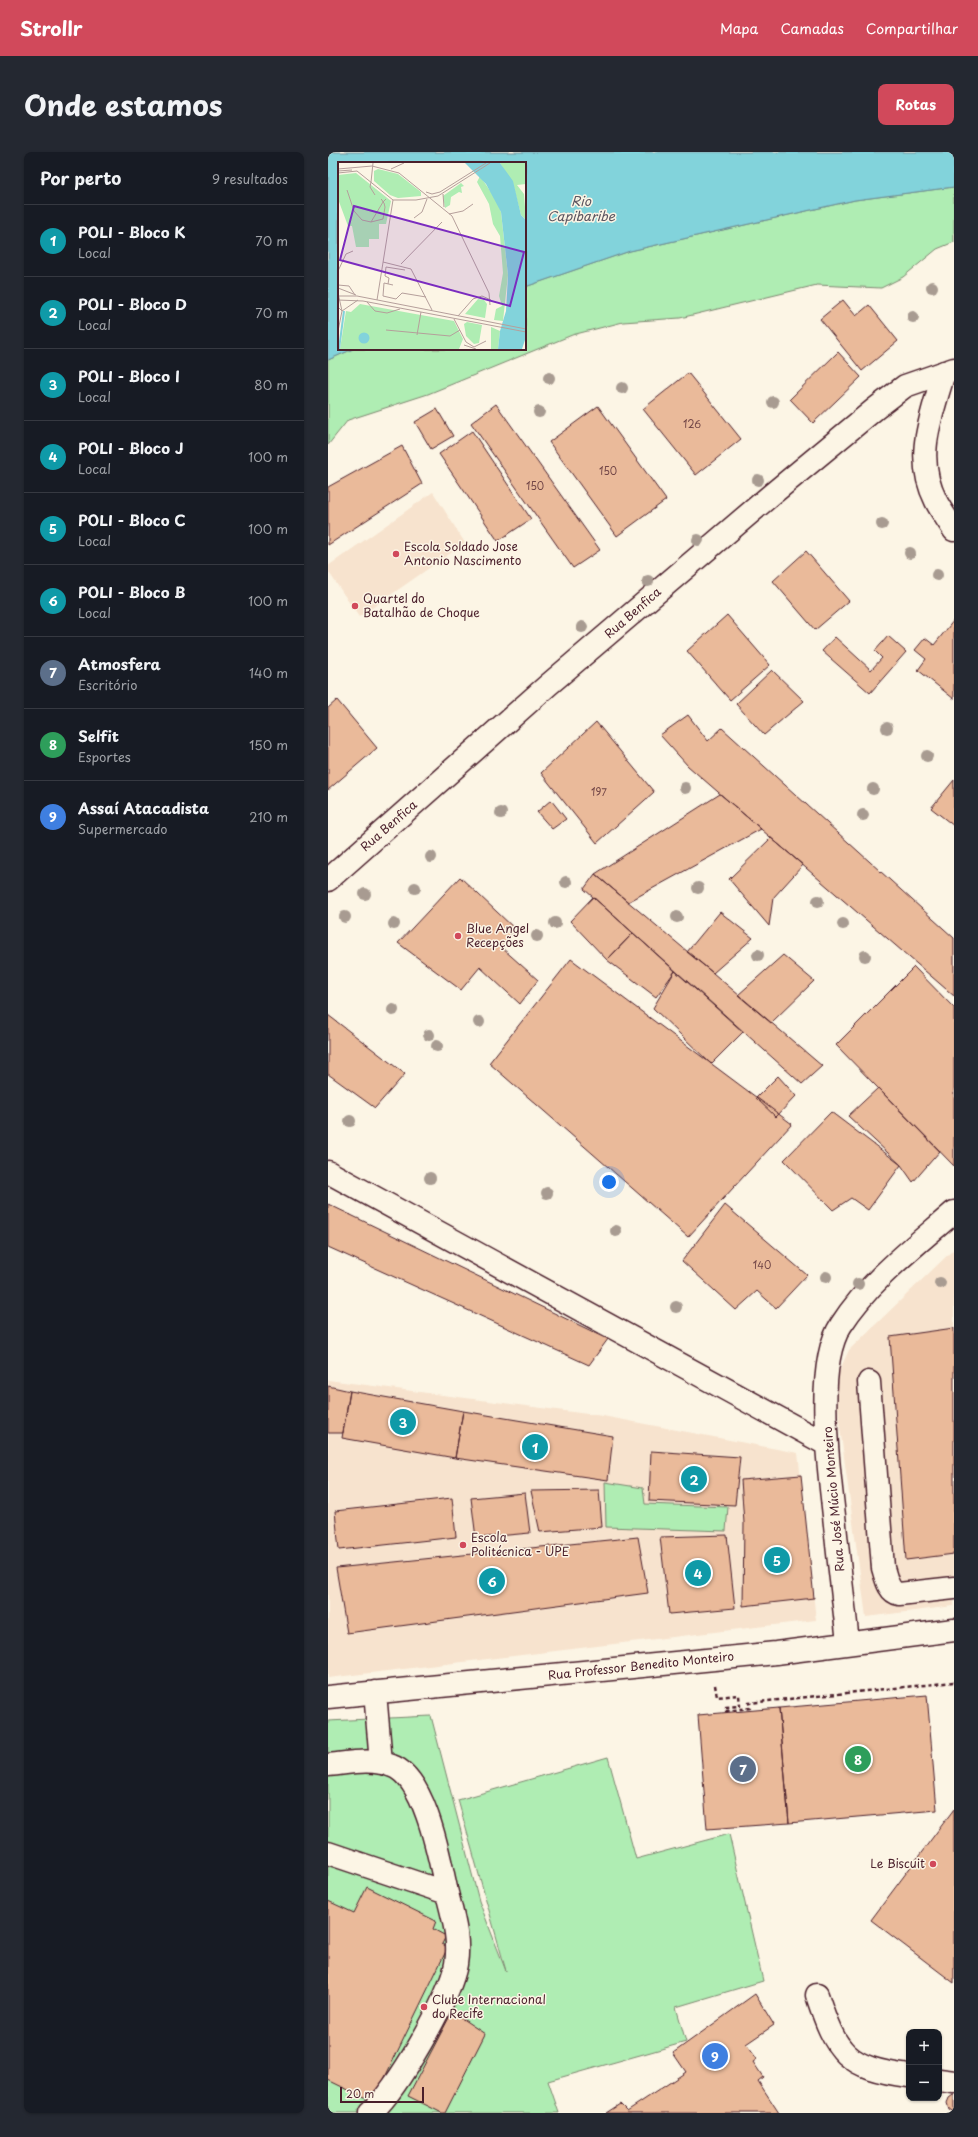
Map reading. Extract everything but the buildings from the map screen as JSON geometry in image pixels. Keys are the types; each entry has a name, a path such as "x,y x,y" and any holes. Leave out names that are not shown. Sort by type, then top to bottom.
{"main road":[{"path":"949,370 923,452 927,476 935,500 954,530"},
{"name":"Rua Benfica","path":"328,880 547,686 765,500 869,414 905,386 949,370"},
{"path":"328,1172 826,1444"},
{"name":"Rua José Múcio Monteiro","path":"848,1643 826,1444 826,1376 840,1326 874,1282 954,1212"},
{"path":"869,1382 883,1568 887,1581 891,1589 900,1594 954,1588"},
{"name":"Rua Professor Benedito Monteiro","path":"328,1697 712,1660 954,1630"},
{"path":"375,1692 382,1764"},
{"path":"328,1765 362,1761 393,1766 405,1775 417,1792 427,1814 458,1940 456,1965 449,1989 403,2072 378,2106 370,2113"},
{"path":"328,1853 447,1892"},
{"path":"817,1995 828,2030 836,2044 850,2058 872,2069 906,2075"},
{"path":"942,2080 954,2082"}],"path":[{"path":"712,1660 717,1697 739,1695 740,1706 726,1707 726,1711 750,1708 749,1703 954,1682"}],"shaded area":[{"name":"Escola Soldado Jose Antonio Nascimento","path":"433,492 465,543 359,617 328,571 328,566"},
{"path":"954,1249 954,1606 866,1617 840,1428 836,1378 849,1350"},
{"name":"Escola Politécnica - UPE","path":"328,1380 603,1416 798,1453 816,1620 328,1678"}],"green space":[{"path":"954,187 954,242 937,249 903,277 881,288 817,285 680,318 623,322 572,335 428,394 348,420 328,445 328,360 351,350 526,350 526,287 630,251 855,200"},
{"path":"605,1482 643,1488 645,1504 728,1507 726,1531 606,1527"},
{"path":"431,1716 479,1901 506,1971 458,1800 608,1757 636,1859 729,1834 763,1981 676,2007 686,2042 548,2081 559,2113 328,2113 328,1721"}],"water":[{"name":"Rio Capibaribe","path":"328,152 954,152 954,187 855,200 630,251 526,287 526,162 338,162 338,350 351,350 328,360"}],"place":[{"name":"Escola Soldado Jose Antonio Nascimento","path":"396,554"},
{"name":"Quartel do Batalhão de Choque","path":"355,606"},
{"name":"Blue Angel Recepções","path":"458,936"},
{"name":"POLI - Bloco I","path":"403,1422"},
{"name":"POLI - Bloco K","path":"535,1447"},
{"name":"POLI - Bloco D","path":"694,1479"},
{"name":"Escola Politécnica - UPE","path":"463,1545"},
{"name":"POLI - Bloco C","path":"777,1560"},
{"name":"POLI - Bloco J","path":"698,1573"},
{"name":"POLI - Bloco B","path":"492,1581"},
{"name":"Selfit","path":"858,1759"},
{"name":"Atmosfera","path":"743,1769"},
{"name":"Le Biscuit","path":"933,1864"},
{"name":"Clube Internacional do Recife","path":"424,2007"},
{"name":"Assaí Atacadista","path":"715,2056"}]}
